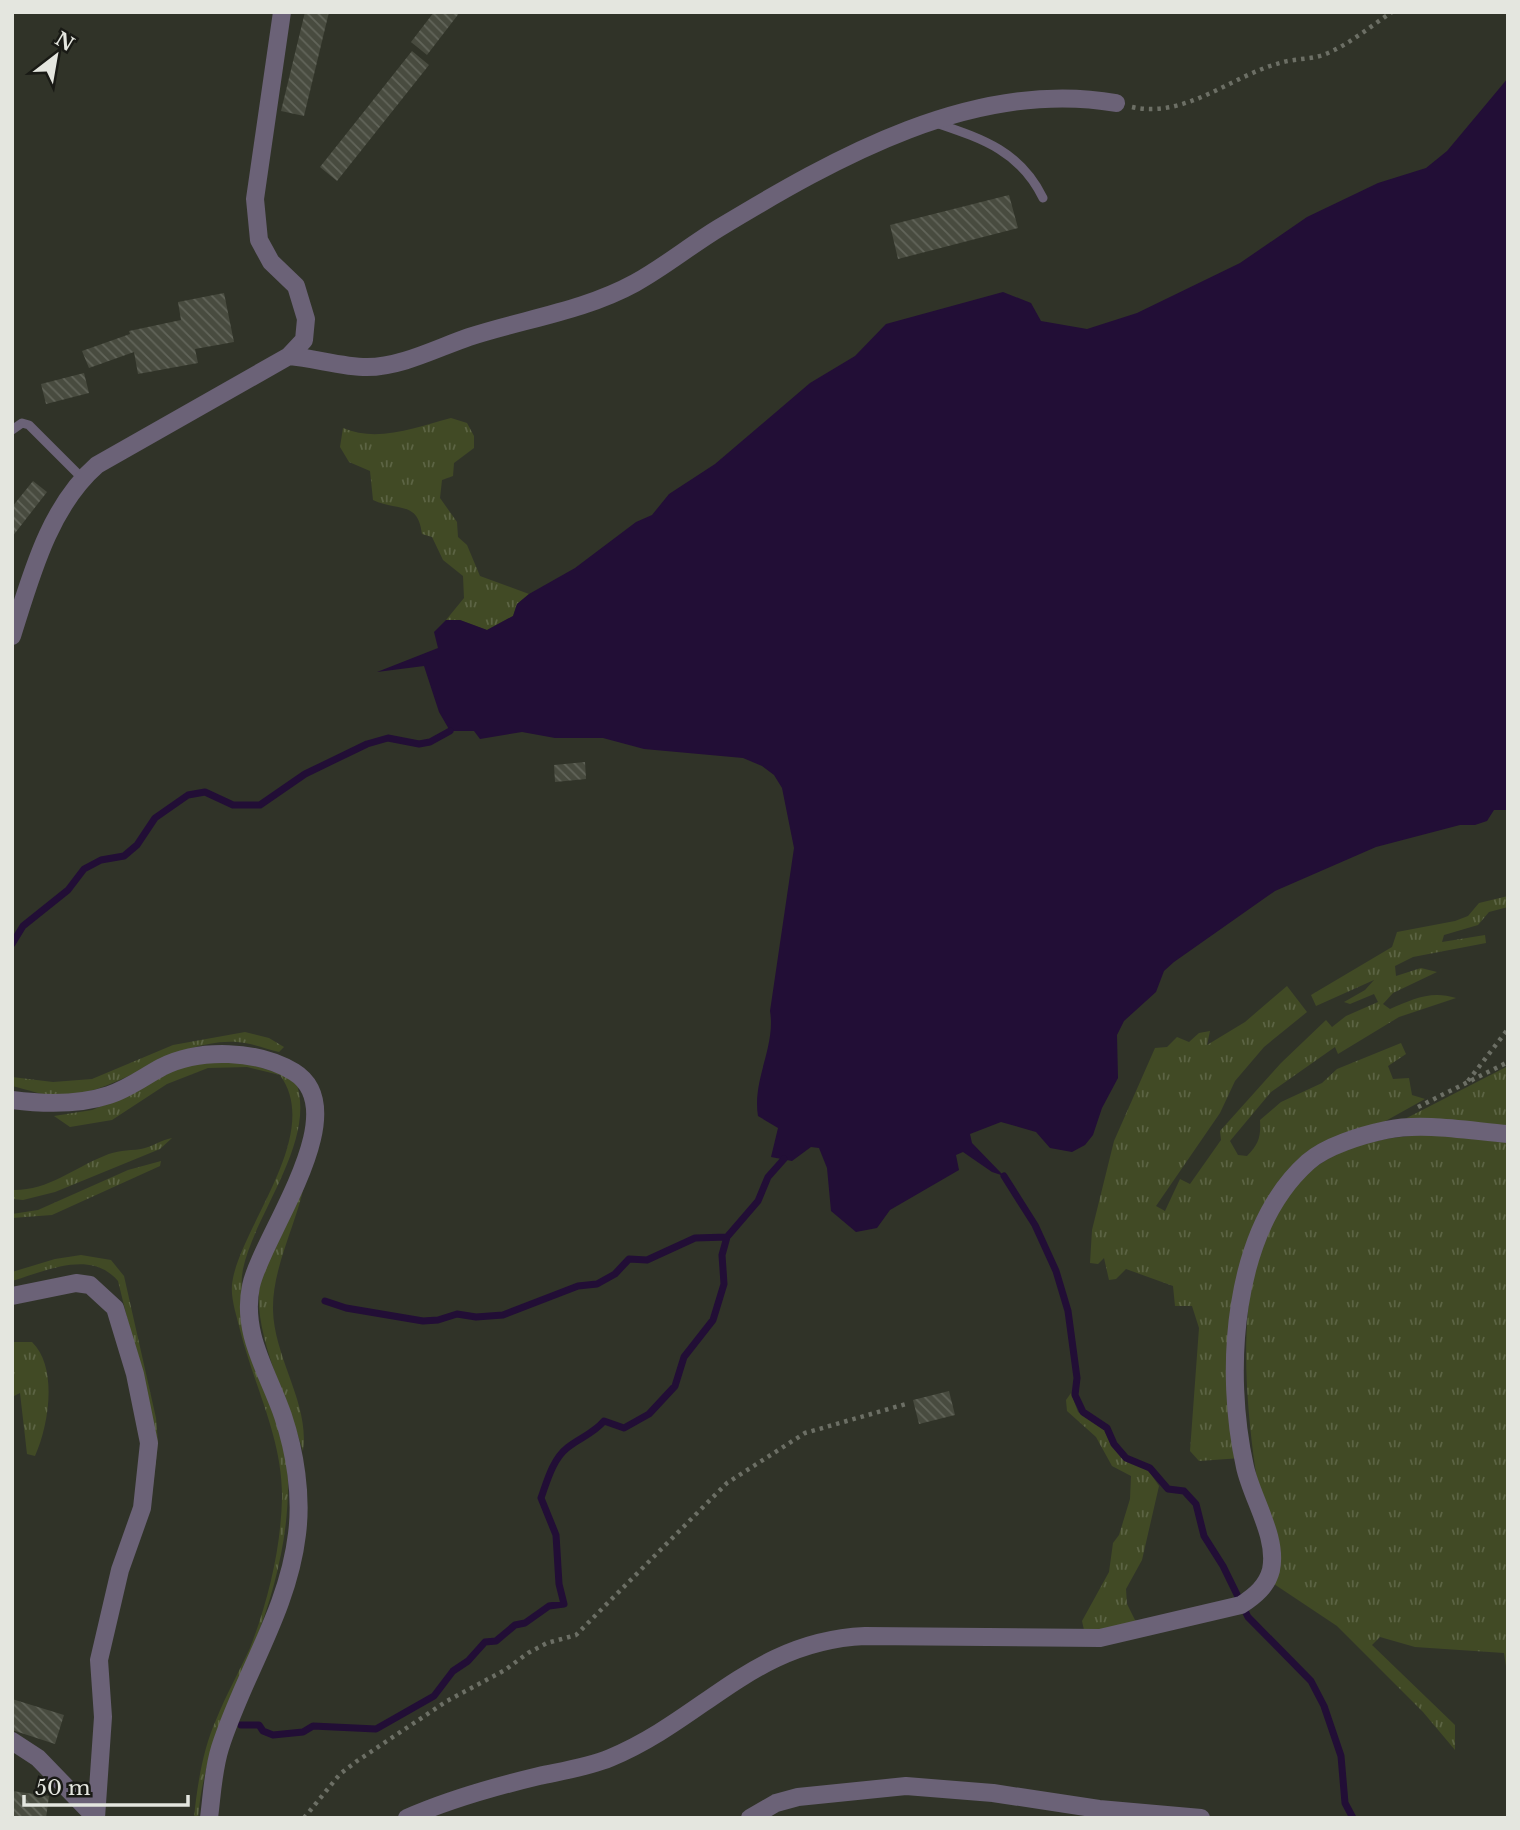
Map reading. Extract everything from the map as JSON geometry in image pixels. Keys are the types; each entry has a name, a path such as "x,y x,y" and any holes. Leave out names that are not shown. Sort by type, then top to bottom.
{"street":[{"path":"12,636 60,509 82,478 135,442 289,356 304,340 306,319 296,286 271,261 258,240 255,199 282,12"},
{"path":"289,356 369,368 601,300 636,283 717,229 816,173 875,144 934,122 1025,100 1083,98 1115,103"},
{"path":"12,1100 37,1103 87,1100 110,1095 165,1065 205,1055 232,1054 257,1058 295,1073 310,1089 316,1108 309,1149 295,1188 251,1284 248,1308 252,1340 283,1417 298,1479 298,1533 288,1581 269,1634 219,1749 209,1818"},
{"path":"407,1818 463,1796 608,1759 632,1748 761,1664 808,1644 835,1637 865,1636 1100,1638 1241,1605 1256,1596 1271,1569 1271,1548 1245,1468 1237,1410 1235,1347 1246,1272 1270,1209 1279,1193 1310,1160 1365,1136 1388,1130 1421,1128 1508,1134"},
{"path":"12,1296 76,1283 90,1286 115,1308 135,1374 149,1443 142,1508 120,1570 99,1660 103,1717 96,1818 38,1758 12,1741"},
{"path":"750,1818 776,1803 798,1797 906,1786 958,1789 1099,1809 1201,1818"}],"lane":[{"path":"934,122 976,138 1019,161 1032,175 1043,198"},
{"path":"12,430 22,423 29,425 82,478"}],"path":[{"path":"1115,103 1147,111 1189,101 1280,63 1325,55 1392,12"},
{"path":"1467,1082 1508,1029"},
{"path":"1408,1112 1508,1062"},
{"path":"304,1818 341,1774 357,1761 447,1701 505,1670 528,1653 547,1643 576,1635 727,1483 805,1433 906,1405"}],"green space":[{"path":"451,418 467,423 474,436 474,448 454,463 453,476 442,480 440,498 457,522 458,537 467,545 480,576 529,594 517,604 513,616 487,630 460,620 446,620 464,598 463,576 443,560 432,537 422,534 420,523 411,511 373,500 370,471 349,462 340,447 343,428 383,434"},
{"path":"1508,896 1508,907 1489,912 1478,925 1444,935 1442,942 1485,935 1486,943 1413,957 1395,966 1396,976 1421,968 1437,972 1393,993 1383,1004 1390,1009 1430,995 1456,998 1399,1017 1338,1054 1335,1047 1271,1092 1230,1141 1238,1155 1247,1156 1258,1140 1260,1120 1281,1102 1322,1083 1337,1069 1401,1043 1406,1054 1388,1066 1393,1079 1409,1078 1412,1095 1425,1099 1364,1133 1306,1159 1246,1269 1241,1458 1199,1461 1190,1451 1199,1328 1192,1306 1175,1306 1173,1286 1126,1269 1116,1279 1109,1280 1104,1258 1098,1264 1090,1263 1092,1230 1114,1141 1155,1048 1167,1047 1177,1037 1189,1042 1199,1033 1210,1031 1207,1045 1245,1022 1287,986 1307,1012 1264,1047 1235,1081 1220,1113 1156,1206 1165,1211 1180,1179 1190,1184 1221,1140 1220,1131 1281,1063 1326,1020 1332,1027 1346,1016 1378,1002 1374,994 1350,1004 1344,1002 1365,990 1374,980 1316,1006 1311,995 1392,947 1397,932 1455,921 1468,916 1479,903"},
{"path":"245,1032 269,1038 284,1047 279,1052 237,1042 214,1043 171,1056 108,1085 64,1096 12,1086 12,1077 53,1082 92,1079 173,1045"},
{"path":"232,1058 295,1079 300,1102 299,1126 292,1150 250,1247 242,1278 244,1306 277,1413 285,1449 288,1486 286,1526 279,1566 268,1604 212,1748 198,1818 194,1818 204,1755 211,1731 257,1630 268,1594 279,1536 282,1498 278,1455 233,1304 232,1284 240,1255 287,1150 292,1123 291,1098 280,1075 247,1067 208,1068 167,1084 112,1120 70,1127 54,1116 92,1110 112,1102 175,1067"},
{"path":"1508,1066 1508,1129 1397,1123"},
{"path":"1446,1133 1508,1139 1508,1679 1504,1653 1415,1647 1380,1637 1372,1645 1455,1725 1455,1750 1423,1712 1337,1626 1271,1582 1272,1540 1255,1467 1250,1428 1246,1342 1250,1298 1258,1256 1273,1218 1296,1185 1328,1159 1370,1142"},
{"path":"172,1138 160,1149 55,1192 23,1200 12,1199 12,1190 37,1187 109,1154 145,1148"},
{"path":"161,1161 160,1166 52,1215 12,1218 12,1214 38,1210 128,1170"},
{"path":"305,1181 276,1278 273,1310 279,1346 301,1416 303,1451 265,1342 259,1298 265,1266"},
{"path":"81,1255 111,1260 124,1276 156,1418 158,1442 152,1496 152,1419 118,1281 107,1271 82,1264 53,1268 12,1281 12,1272 55,1259"},
{"path":"12,1342 32,1342 45,1366 48,1381 47,1413 35,1456 27,1454 20,1393 12,1397"},
{"path":"1071,1393 1078,1412 1104,1430 1111,1445 1125,1459 1148,1470 1159,1486 1142,1560 1126,1589 1127,1604 1135,1620 1164,1620 1104,1635 1084,1630 1082,1621 1109,1572 1113,1543 1119,1535 1130,1499 1131,1476 1112,1466 1096,1437 1067,1411 1066,1400"}],"shaded area":[{"path":"1508,78 1508,810 1494,810 1487,821 1475,825 1460,825 1376,847 1275,891 1174,962 1164,971 1156,992 1124,1021 1117,1035 1118,1078 1102,1108 1093,1135 1085,1145 1072,1152 1050,1148 1036,1132 1001,1122 970,1134 972,1143 1004,1176 992,1172 963,1152 956,1155 959,1170 890,1210 877,1228 856,1232 831,1211 827,1168 819,1148 811,1147 792,1161 771,1157 778,1128 758,1116 758,1089 770,1037 770,1011 794,848 782,788 774,775 762,766 743,758 644,749 603,738 555,738 522,732 480,739 474,731 450,731 439,712 424,666 377,672 438,648 434,632 446,620 460,620 487,630 513,616 517,604 529,594 575,568 636,522 652,515 669,494 715,464 810,383 855,356 886,324 1003,292 1031,303 1041,321 1087,329 1137,313 1240,263 1307,217 1378,183 1426,168 1447,151"}],"building":[{"path":"305,12 329,12 304,116 281,111"},
{"path":"434,12 460,12 427,55 411,42"},
{"path":"412,51 429,65 337,181 320,167"},
{"path":"1009,195 1018,228 898,259 890,225"},
{"path":"224,293 234,342 195,349 198,363 138,374 134,352 89,368 82,351 130,334 129,331 181,320 178,302"},
{"path":"84,373 89,393 46,404 41,384"},
{"path":"33,481 47,492 12,537 12,507"},
{"path":"585,762 586,779 555,782 554,765"},
{"path":"949,1391 955,1415 919,1424 913,1400"},
{"path":"12,1699 64,1715 55,1744 12,1730"},
{"path":"12,1791 49,1796 46,1818 12,1818"}],"waterway":[{"path":"12,944 23,926 68,890 84,869 101,860 124,856 137,845 155,818 188,795 205,792 233,805 260,805 305,774 367,744 388,738 419,744 430,742 450,731"},
{"path":"241,1725 259,1725 263,1731 273,1735 303,1732 313,1726 376,1729 434,1696 453,1671 468,1661 485,1642 496,1641 515,1625 525,1623 549,1606 564,1604 559,1584 556,1535 541,1498 554,1464 567,1448 604,1421 624,1428 649,1414 675,1386 684,1357 713,1320 724,1284 722,1255 727,1237 758,1201 768,1177 784,1159"},
{"path":"1004,1176 1035,1225 1056,1271 1068,1311 1077,1378 1075,1395 1083,1412 1107,1428 1114,1444 1126,1458 1150,1468 1168,1489 1184,1491 1196,1504 1204,1536 1223,1566 1248,1617 1311,1681 1324,1706 1341,1756 1345,1803 1353,1818"},
{"path":"325,1301 346,1308 423,1321 457,1314 476,1317 503,1315 578,1286 597,1284 615,1274 629,1259 647,1260 695,1238 727,1237"}]}
